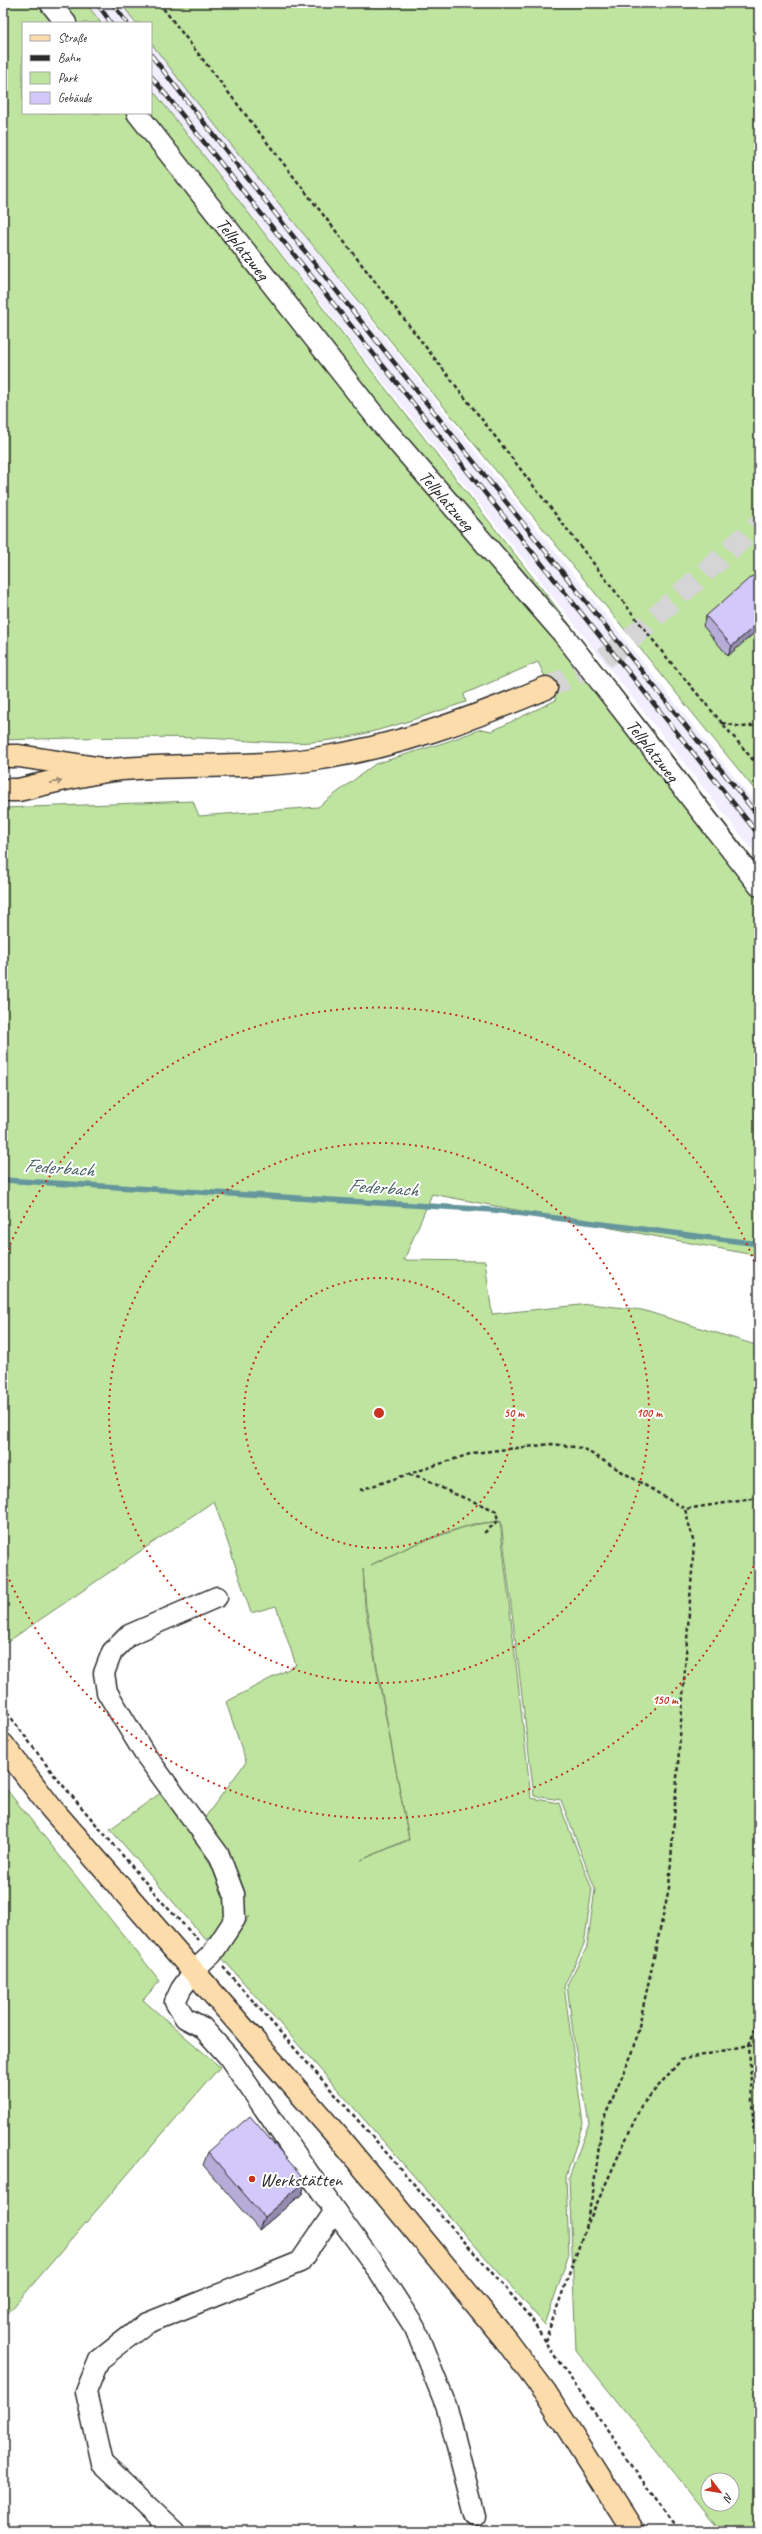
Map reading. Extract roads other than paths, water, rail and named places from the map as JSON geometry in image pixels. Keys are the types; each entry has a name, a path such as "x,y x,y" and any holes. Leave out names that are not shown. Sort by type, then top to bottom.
{"main road":[{"path":"3,790 18,790 112,770 260,765 315,759 368,750 419,737 463,722 546,688"},
{"path":"3,756 19,756 112,770"},
{"path":"8,1740 51,1808 339,2138 505,2339 545,2392 633,2531"}],"lane":[{"path":"50,3 65,22"},
{"name":"Tellplatzweg","path":"138,114 383,426 563,634 759,886"},
{"path":"217,1597 129,1635 112,1652 104,1673 107,1692 144,1752 219,1855 234,1894 235,1919 212,1954 194,1971 181,1989 175,2002 177,2009 185,2018 202,2027 228,2056 335,2211 373,2262 415,2328 447,2408 475,2516"},
{"path":"174,2531 102,2463 86,2392 99,2360 145,2324 300,2262 335,2211"}],"waterway":[{"name":"Federbach","path":"3,1180 494,1210 759,1244"}],"tunnel":[{"path":"546,688 594,666 628,641 759,524"}],"railway":[{"path":"97,3 110,22"},
{"path":"112,3 126,22"},
{"path":"152,56 311,259 759,817"},
{"path":"152,77 759,835"}],"place":[{"name":"Werkstätten","path":"252,2179"}]}
